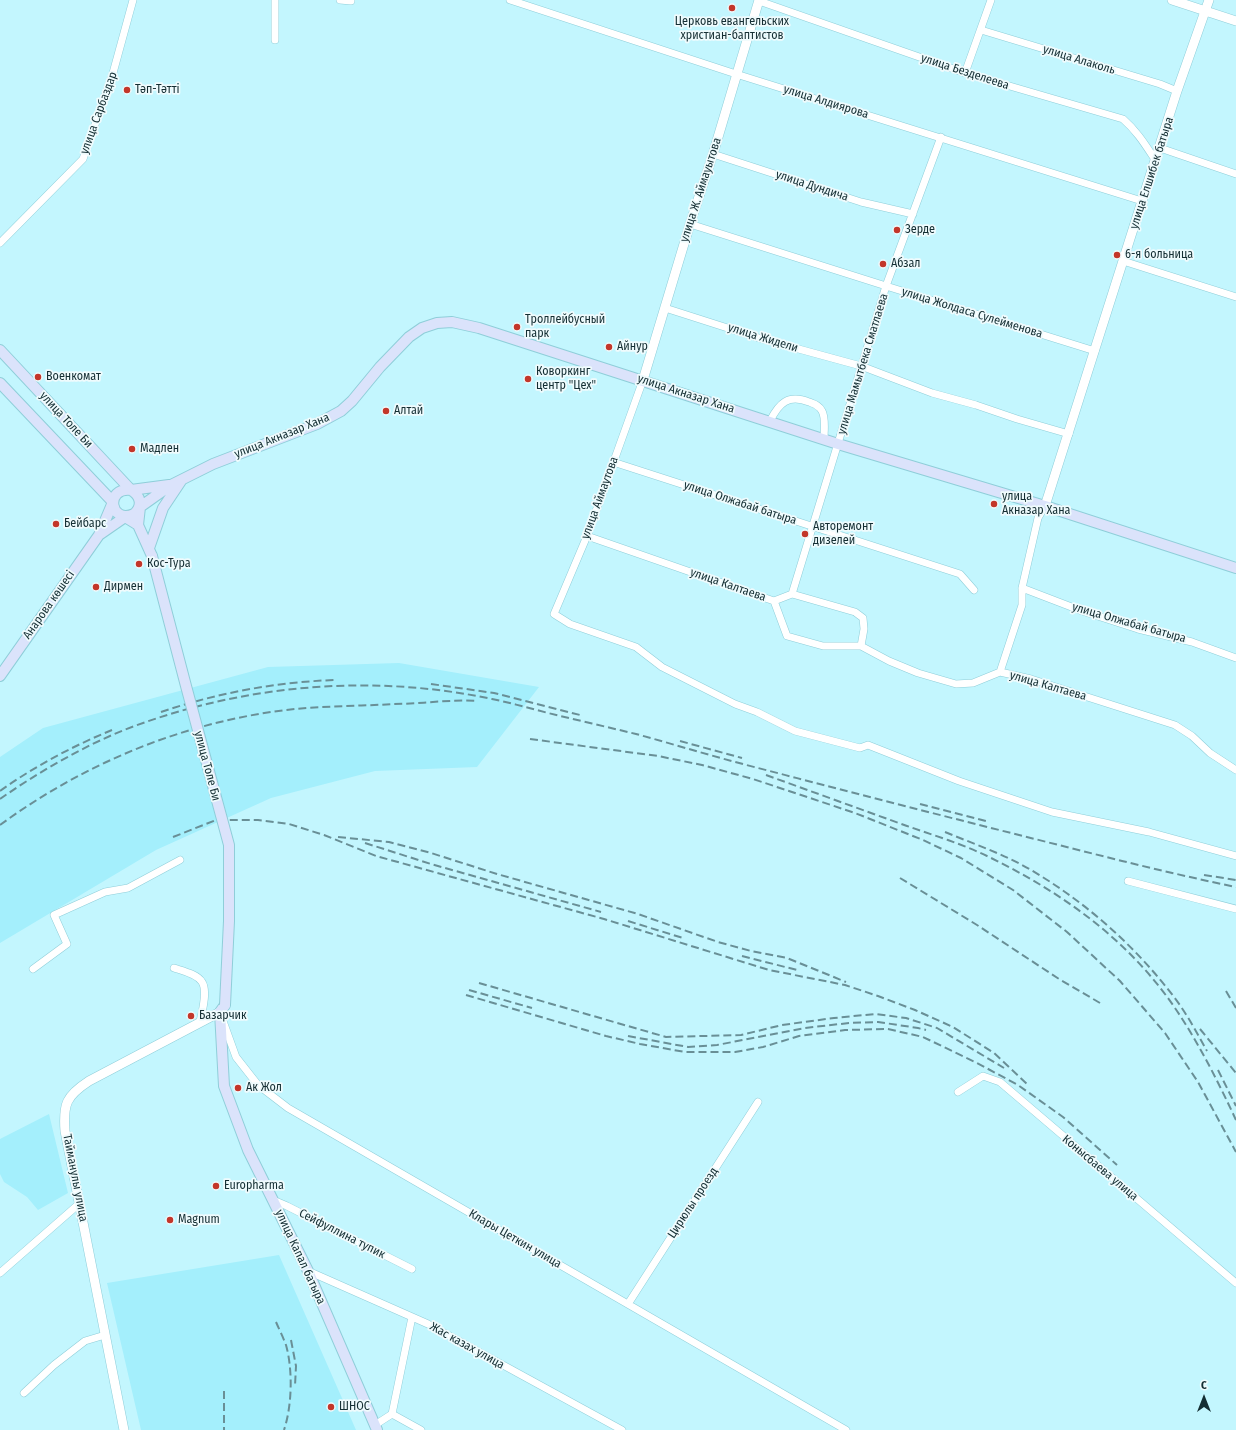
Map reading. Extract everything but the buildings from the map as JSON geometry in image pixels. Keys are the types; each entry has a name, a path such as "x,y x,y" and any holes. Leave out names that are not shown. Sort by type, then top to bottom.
{"main road":[{"name":"улица Акназар Хана","path":"140,507 171,484 213,464 317,424 341,412 408,337 422,328 437,323 452,322 479,328 838,444 1045,506 1236,568"},
{"name":"улица Толе Би","path":"0,350 131,490"},
{"name":"улица Толе Би","path":"0,383 113,502"},
{"path":"151,552 163,508 182,479"},
{"name":"улица Акназар Хана","path":"131,490 171,484"},
{"path":"99,535 116,494 121,491 131,490 140,501 138,525 119,515 115,511 113,502"},
{"path":"99,535 125,517 134,514 140,507"},
{"name":"улица Толе Би","path":"138,525 151,552 229,845 229,921 223,1008"},
{"name":"Анарова көшесі","path":"0,676 99,535"},
{"name":"улица Капал батыра","path":"223,1008 224,1086 248,1150 308,1271 376,1428"}],"street":[{"name":"улица Сарбаздар","path":"0,243 83,159 114,73 133,0"},
{"path":"275,40 276,0"},
{"path":"340,0 351,0"},
{"name":"улица Алдиярова","path":"510,0 736,74 1142,201"},
{"path":"965,74 991,0"},
{"path":"1172,0 1236,21"},
{"name":"улица Елшибек батыра","path":"1045,506 1177,92 1209,0"},
{"name":"улица Ж. Аймауытова","path":"642,380 759,1"},
{"name":"улица Безделеева","path":"759,1 965,74 1123,119 1132,128 1156,161"},
{"name":"улица Алаколь","path":"981,30 1160,84 1177,92"},
{"name":"улица Мамытбека Сматлаева","path":"792,594 886,286 941,137"},
{"path":"1160,148 1236,174"},
{"name":"улица Дундича","path":"713,154 861,202 913,214"},
{"name":"улица Жолдаса Сулейменова","path":"690,224 1095,350"},
{"path":"1124,261 1236,297"},
{"name":"улица Жидели","path":"665,308 762,339 861,366 932,393 976,405 1016,419 1068,434"},
{"name":"улица Аймаутова","path":"642,380 587,536 554,614 570,624 636,647 662,667 734,704 757,712 795,730 860,748 868,745 959,781 1052,812 1149,832 1236,856"},
{"path":"770,421 781,405 790,400 800,399 818,406 822,410 824,414 824,439"},
{"name":"улица Олжабай батыра","path":"613,462 960,574 974,590"},
{"path":"1000,672 1022,605 1022,588 1038,518 1045,506"},
{"name":"улица Калтаева","path":"587,536 774,600 792,594"},
{"name":"улица Олжабай батыра","path":"1022,588 1082,611 1138,629 1192,642 1236,658"},
{"path":"774,600 787,636 823,646 861,646 864,629 863,618 855,612 792,594"},
{"name":"улица Калтаева","path":"861,646 918,673 956,684 973,683 1000,672 1032,679 1175,725 1192,736 1210,753 1236,770"},
{"path":"33,969 67,944 54,915 106,892 128,888 180,860"},
{"path":"1128,881 1236,908"},
{"path":"174,968 193,975 202,981 204,986 204,998 200,1022"},
{"name":"Тайманулы улица","path":"124,1430 65,1132 64,1115 66,1103 72,1094 89,1081 200,1022 223,1008"},
{"name":"Клары Цеткин улица","path":"223,1008 236,1057 258,1085 288,1108 846,1430"},
{"name":"Конысбаева улица","path":"958,1092 982,1076 1000,1082 1236,1283"},
{"name":"Цирюлы проезд","path":"628,1304 758,1102"},
{"name":"Сейфуллина тупик","path":"272,1200 287,1206 412,1269"},
{"path":"0,1273 80,1204"},
{"name":"Жас казах улица","path":"308,1271 428,1324 622,1430"},
{"path":"376,1428 392,1414 412,1317"},
{"path":"24,1393 85,1341 105,1335"},
{"path":"392,1414 421,1430"}],"shaded area":[{"path":"399,663 539,687 477,767 375,771 271,798 156,850 0,943 0,757 43,728 268,667"},
{"path":"49,1114 68,1193 38,1210 27,1197 4,1182 0,1174 0,1139"},
{"path":"279,1255 356,1430 141,1430 107,1283"}],"railway":[{"path":"161,712 225,694 291,683 335,680"},
{"path":"431,684 494,693 580,715"},
{"path":"0,799 44,770 76,752 124,730 168,715 213,703 259,694 306,688 353,686 399,687 446,691 506,702 636,734 735,762 998,830 1236,887"},
{"path":"0,825 33,802 67,782 103,764 178,734 216,723 295,709 447,701 478,701"},
{"path":"0,791 54,757 112,730"},
{"path":"530,739 658,756 702,765 753,779 855,813 923,840 961,858 1013,890 1067,932 1120,981 1165,1033 1198,1082 1236,1152"},
{"path":"680,741 742,758"},
{"path":"766,775 977,852 1033,880 1076,908 1117,941 1153,979 1177,1011 1199,1047 1236,1120"},
{"path":"920,804 986,821"},
{"path":"173,837 216,820 258,820 289,824 324,835 376,856 604,919 769,970 845,985 878,996 953,1027 994,1053 1027,1084"},
{"path":"945,832 1021,864 1052,883 1091,911 1126,943 1159,978 1183,1010 1207,1051"},
{"path":"338,837 389,842 431,853 497,874 638,914 718,942 751,951 787,958 846,982"},
{"path":"365,843 431,864 601,912"},
{"path":"1204,875 1236,880"},
{"path":"900,878 977,925 1059,979 1100,1003"},
{"path":"628,921 683,938"},
{"path":"742,956 797,970"},
{"path":"479,983 666,1037 741,1035 782,1025 875,1014 906,1018 937,1028 1004,1068"},
{"path":"469,990 532,1008"},
{"path":"1226,991 1236,1008"},
{"path":"466,995 606,1036 685,1052 735,1052 763,1047 799,1036 845,1030 888,1029 923,1037 1018,1085 1063,1117 1117,1165"},
{"path":"628,1036 688,1047 717,1045 805,1028 849,1023 878,1022 926,1030"},
{"path":"1200,1029 1236,1073"},
{"path":"1218,1070 1236,1106"},
{"path":"276,1322 286,1345 291,1377 289,1410 284,1430"},
{"path":"291,1340 296,1366 295,1386"},
{"path":"224,1391 224,1430"}],"place":[{"name":"Церковь евангельских христиан-баптистов","path":"732,8"},
{"name":"Тәп-Тәтті","path":"127,90"},
{"name":"Зерде","path":"897,230"},
{"name":"6-я больница","path":"1117,255"},
{"name":"Абзал","path":"883,264"},
{"name":"Троллейбусный парк","path":"517,327"},
{"name":"Айнур","path":"609,347"},
{"name":"Военкомат","path":"38,377"},
{"name":"Коворкинг центр \"Цех\"","path":"528,379"},
{"name":"Алтай","path":"386,411"},
{"name":"Мадлен","path":"132,449"},
{"name":"улица Акназар Хана","path":"994,504"},
{"name":"Бейбарс","path":"56,524"},
{"name":"Авторемонт дизелей","path":"805,534"},
{"name":"Кос-Тура","path":"139,564"},
{"name":"Дирмен","path":"96,587"},
{"name":"Базарчик","path":"191,1016"},
{"name":"Ак Жол","path":"238,1088"},
{"name":"Europharma","path":"216,1186"},
{"name":"Magnum","path":"170,1220"},
{"name":"ШНОС","path":"331,1407"}]}
